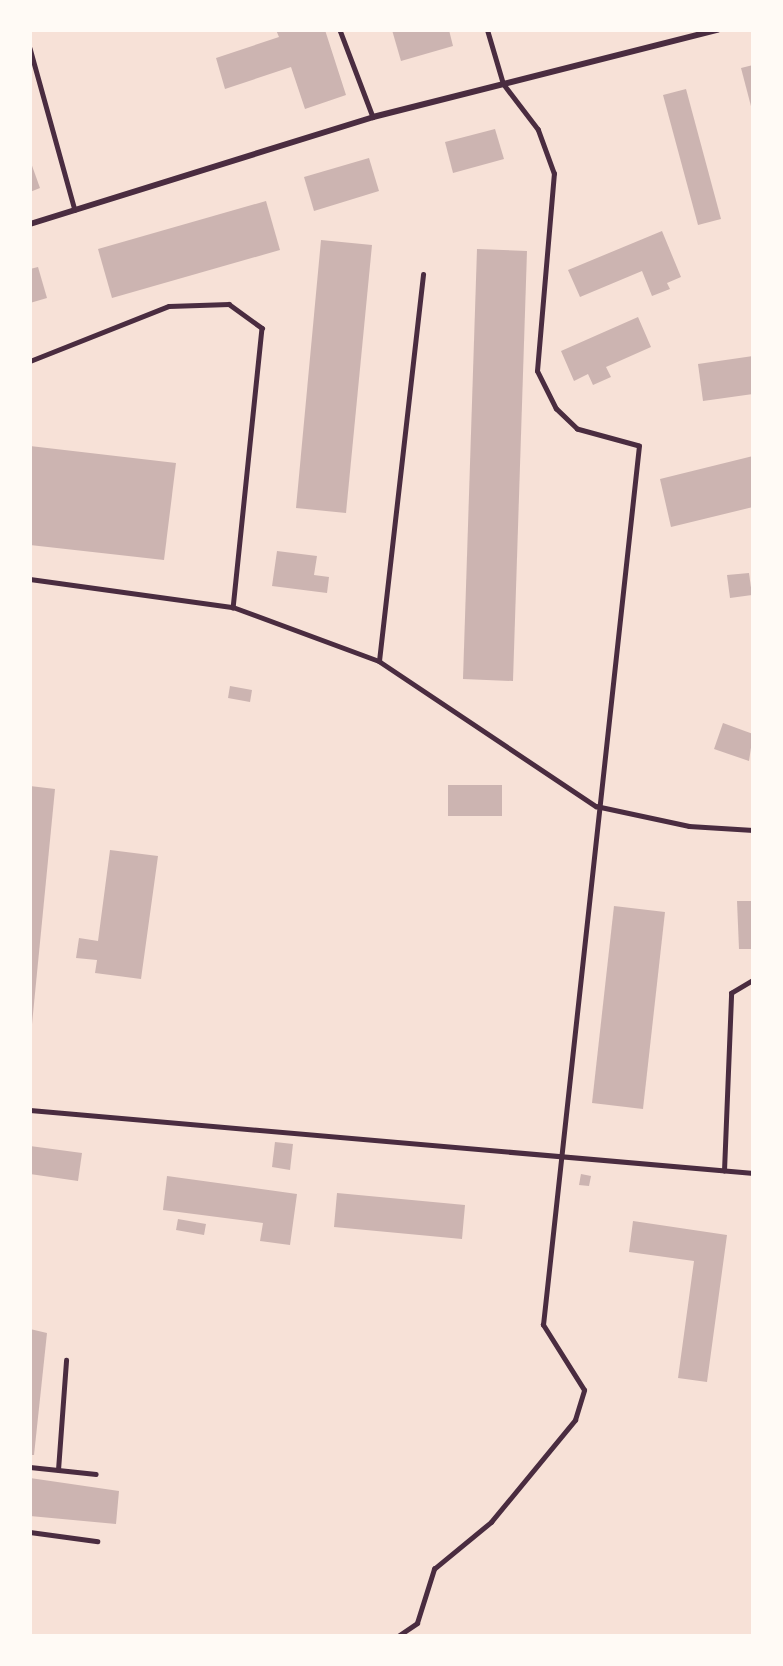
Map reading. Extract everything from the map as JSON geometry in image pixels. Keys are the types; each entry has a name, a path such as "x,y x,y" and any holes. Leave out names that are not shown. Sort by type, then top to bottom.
{"street":[{"path":"30,224 373,117 718,30"}],"lane":[{"path":"340,30 373,117"},
{"path":"398,1636 417,1623 434,1569 491,1522 575,1420 584,1390 543,1325 596,806 639,446 577,429 556,409 537,371 554,174 538,130 503,84 488,30"},
{"path":"30,48 75,210"},
{"path":"379,661 423,274"},
{"path":"30,362 169,306 229,304 262,328 232,607"},
{"path":"30,579 232,607 379,661 596,806 689,826 753,830"},
{"path":"724,1171 731,993 753,980"},
{"path":"30,1110 561,1160 753,1173"},
{"path":"58,1470 66,1360"},
{"path":"30,1467 96,1474"},
{"path":"30,1532 97,1541"}],"building":[{"path":"276,30 325,30 346,95 305,109 291,67 225,89 216,58 279,37"},
{"path":"392,30 449,30 453,46 401,61"},
{"path":"753,65 753,109 752,110 741,68"},
{"path":"686,89 721,219 698,225 663,95"},
{"path":"495,129 504,159 453,173 445,142"},
{"path":"369,158 379,191 314,211 304,177"},
{"path":"30,160 40,188 30,192"},
{"path":"266,201 280,250 112,298 98,249"},
{"path":"662,231 681,277 667,283 670,289 652,296 642,271 580,297 568,270"},
{"path":"321,240 372,245 346,513 296,508"},
{"path":"477,249 527,251 513,681 463,679"},
{"path":"38,267 47,298 30,303 30,269"},
{"path":"638,317 651,347 606,367 611,377 593,385 588,374 574,381 561,351"},
{"path":"753,356 753,394 703,401 698,364"},
{"path":"30,446 176,463 164,560 30,545"},
{"path":"753,456 753,507 671,527 660,479"},
{"path":"277,551 317,556 314,575 329,577 327,593 272,586"},
{"path":"749,573 752,595 730,598 727,575"},
{"path":"230,686 252,690 250,702 228,698"},
{"path":"723,723 753,734 749,761 714,749"},
{"path":"448,785 502,785 502,816 448,816"},
{"path":"30,786 55,789 32,1024 30,1024"},
{"path":"110,850 158,856 141,979 95,973 97,960 76,958 79,938 98,941"},
{"path":"737,901 753,901 753,949 739,949"},
{"path":"614,906 665,912 643,1109 592,1103"},
{"path":"275,1142 293,1144 290,1170 272,1167"},
{"path":"30,1146 82,1153 78,1181 30,1174"},
{"path":"581,1174 591,1176 589,1186 579,1185"},
{"path":"167,1176 297,1194 290,1245 260,1241 263,1223 163,1210"},
{"path":"337,1193 465,1205 462,1239 334,1227"},
{"path":"178,1219 206,1224 204,1235 176,1230"},
{"path":"633,1221 727,1235 707,1382 678,1378 694,1261 629,1252"},
{"path":"30,1329 47,1333 34,1455 30,1455"},
{"path":"30,1478 119,1491 116,1524 30,1516"}]}
